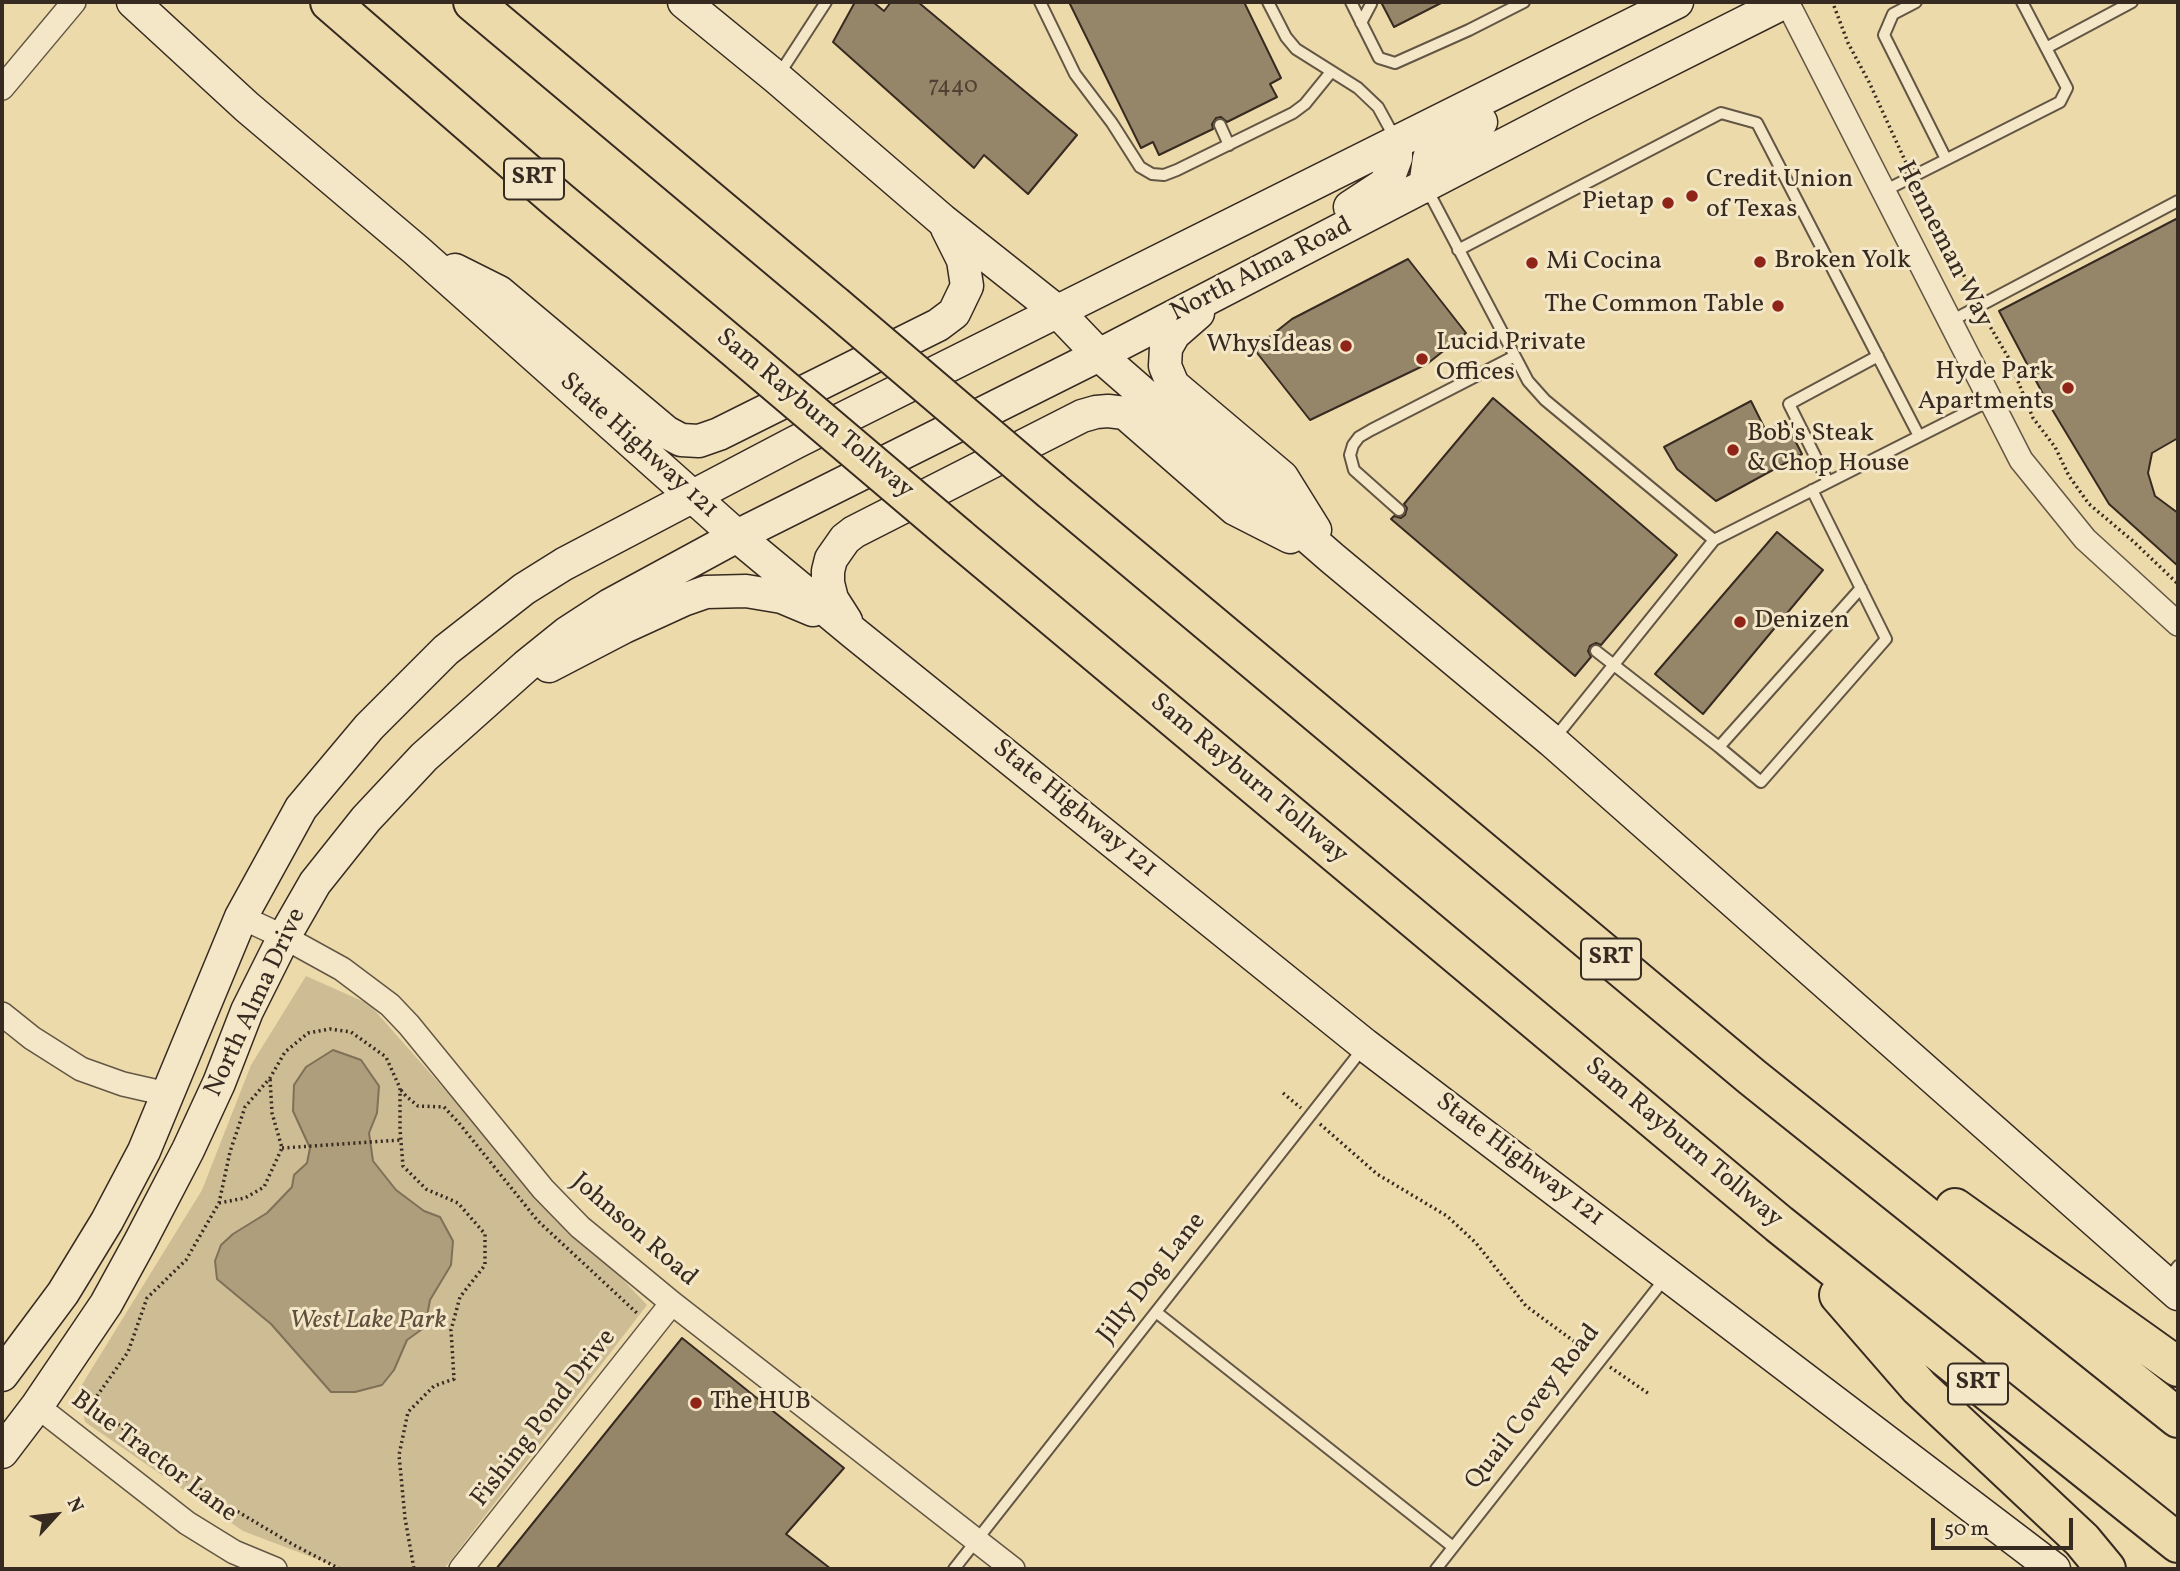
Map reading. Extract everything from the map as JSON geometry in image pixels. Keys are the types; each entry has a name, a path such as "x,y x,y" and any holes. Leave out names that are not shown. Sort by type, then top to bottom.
{"highway":[{"name":"Sam Rayburn Tollway","path":"330,2 558,200 1779,1224 2178,1543"},
{"name":"SRT","path":"473,2 1752,1077 2178,1418"},
{"path":"1752,1077 1919,1182 2178,1367"},
{"path":"1779,1224 1919,1387 2082,1541 2106,1569"}],"main road":[{"name":"State Highway 121","path":"134,2 247,107 416,250 737,536 854,633 1365,1045 2054,1569"},
{"path":"684,2 942,220 1058,312 1099,355 1332,558 1552,741 2174,1281"},
{"name":"North Alma Road","path":"694,496 796,442 1677,2"},
{"name":"North Alma Road","path":"737,536 1099,355 1582,104 1786,2"},
{"path":"1425,187 1429,158 1447,139 1521,101 1564,58"},
{"path":"1315,243 1318,230 1329,219 1385,184 1396,158 1396,141"},
{"path":"416,250 499,292 666,432 681,440 699,441 719,434 938,325 954,313 967,286 963,260 942,220"},
{"path":"1223,291 1174,334 1166,348 1165,366 1173,384 1282,477 1332,558"},
{"path":"854,633 832,599 828,583 831,559 845,540 914,501 1082,416 1096,412 1125,413 1236,509 1332,558"},
{"name":"North Alma Drive","path":"2,1375 63,1293 107,1222 144,1151 241,917 302,808 369,727 446,650 524,589 564,564 694,496"},
{"name":"North Alma Drive","path":"2,1452 37,1406 106,1304 188,1150 219,1083 247,1011 315,883 366,820 424,757 526,666 581,623 610,605 737,536"},
{"path":"494,694 624,627 706,592 746,591 782,597 817,612 854,633"},
{"path":"2,1375 37,1406"}],"street":[{"path":"2,88 74,2"},
{"name":"Henneman Way","path":"1786,2 2021,460 2085,539 2178,624"},
{"name":"Johnson Road","path":"241,917 284,937 368,986 409,1025 543,1189 589,1235 1013,1569"},
{"path":"2,1014 32,1038 81,1069 123,1084 167,1094"},
{"name":"Fishing Pond Drive","path":"461,1569 672,1303"},
{"name":"Blue Tractor Lane","path":"37,1406 187,1523 234,1552 275,1569"}],"lane":[{"path":"777,78 813,25 825,2"},
{"path":"1040,2 1074,74 1112,123 1140,167 1152,174 1164,175 1293,113 1305,104 1331,72"},
{"path":"1268,2 1286,37 1296,49 1358,88 1378,107 1396,141"},
{"path":"1351,2 1380,58 1395,63 1524,2"},
{"path":"1361,23 1370,2"},
{"path":"1916,2 1893,14 1884,35 1947,159"},
{"path":"1884,191 2060,102 2067,88 2022,2"},
{"path":"2046,48 2132,2"},
{"path":"1458,250 1721,113 1756,123 1919,436"},
{"path":"1220,125 1229,145"},
{"path":"1425,187 1528,381 1545,400 1714,540"},
{"path":"1951,321 2178,201"},
{"path":"1828,482 1789,404 1878,356"},
{"path":"1399,510 1354,470 1350,455 1353,445 1371,430 1513,357"},
{"path":"1552,741 1714,540 1991,400"},
{"path":"1595,652 1761,782 1886,639 1812,490"},
{"path":"1719,747 1861,588"},
{"name":"Jilly Dog Lane","path":"954,1569 1365,1045"},
{"name":"Quail Covey Road","path":"1436,1569 1668,1274"},
{"path":"1156,1312 1453,1547"}],"path":[{"path":"1990,327 2008,358 2033,418 2055,447 2069,476 2089,503 2178,584"},
{"path":"340,1569 292,1544 193,1485 93,1403 128,1352 147,1298 186,1260 219,1203 230,1152 246,1107 270,1078 285,1052 308,1033 330,1029 351,1032 386,1057 406,1096 418,1106 444,1107 458,1122"},
{"path":"219,1203 245,1198 264,1187 282,1148 272,1113 270,1078"},
{"path":"400,1088 403,1166 426,1189 458,1203 485,1234 485,1265 460,1297 452,1330 454,1379 433,1386 408,1412 399,1455 405,1518 414,1569"},
{"path":"1283,1093 1301,1108"},
{"path":"1321,1125 1377,1174 1447,1216 1476,1242 1526,1306 1590,1353"},
{"path":"282,1148 401,1140"},
{"path":"1612,1369 1649,1394"}],"green space":[{"name":"West Lake Park","path":"306,976 369,1004 476,1125 647,1305 444,1569 343,1569 243,1531 85,1422 78,1391 202,1190 251,1065"}],"shaded area":[{"path":"333,1050 361,1060 379,1086 377,1113 369,1133 373,1161 396,1190 424,1211 440,1217 453,1241 451,1265 430,1300 425,1327 407,1340 394,1370 382,1385 355,1392 331,1392 271,1324 217,1279 215,1261 221,1245 233,1234 267,1213 292,1187 294,1175 307,1163 310,1148 293,1111 294,1085 306,1067"}],"building":[{"path":"855,2 873,2 884,11 891,2 918,2 1077,135 1028,194 984,155 974,168 833,42"},
{"path":"1069,2 1244,2 1281,78 1270,84 1277,97 1227,122 1221,117 1216,118 1212,124 1213,129 1159,155 1153,142 1141,148"},
{"path":"1381,2 1443,2 1394,27"},
{"name":"Hyde Park Apartments","path":"2178,218 2178,438 2152,453 2148,473 2155,496 2178,513 2178,566 2109,504 2044,396 1999,311"},
{"path":"1408,259 1466,333 1427,364 1310,420 1254,349 1292,319"},
{"path":"1493,398 1677,555 1601,645 1596,643 1590,646 1588,651 1591,657 1575,676 1391,519 1405,515 1407,508 1404,504"},
{"name":"Bob's Steak & Chop House","path":"1751,401 1766,431 1785,421 1802,454 1716,501 1677,469 1664,447"},
{"name":"Denizen","path":"1777,532 1823,570 1703,714 1655,674"},
{"name":"The HUB","path":"682,1338 844,1468 786,1534 831,1569 496,1569"}],"place":[{"name":"Credit Union of Texas","path":"1692,196"},
{"name":"Pietap","path":"1668,203"},
{"name":"Broken Yolk","path":"1760,262"},
{"name":"Mi Cocina","path":"1532,263"},
{"name":"The Common Table","path":"1778,306"},
{"name":"WhysIdeas","path":"1346,346"},
{"name":"Lucid Private Offices","path":"1422,359"},
{"name":"Hyde Park Apartments","path":"2068,388"},
{"name":"Bob's Steak & Chop House","path":"1733,450"},
{"name":"Denizen","path":"1740,622"},
{"name":"The HUB","path":"696,1403"}]}
